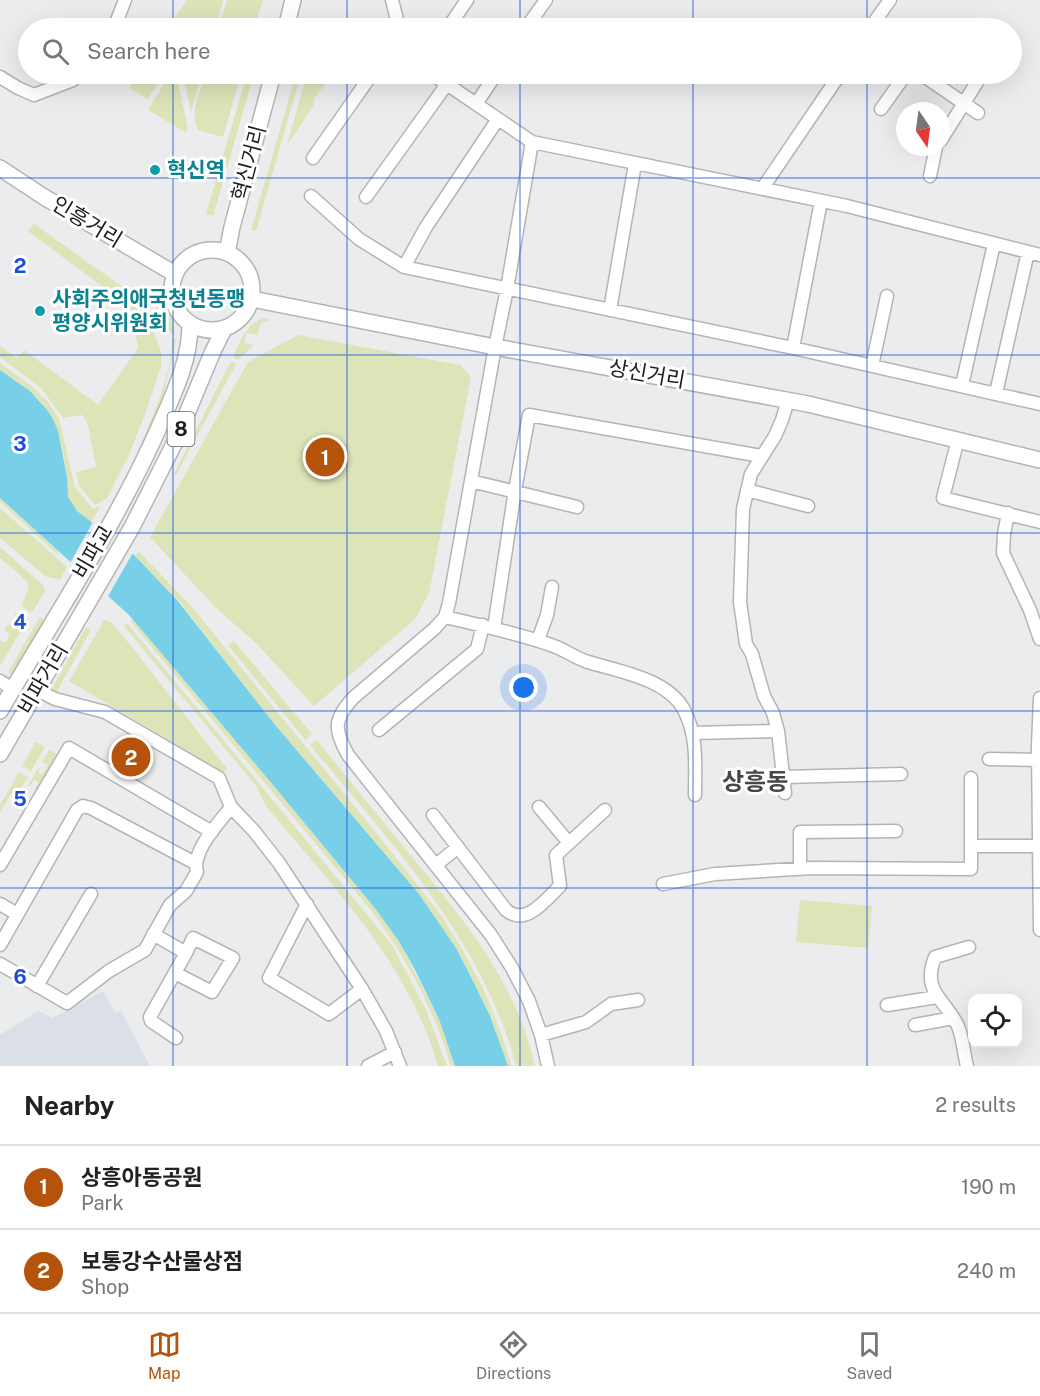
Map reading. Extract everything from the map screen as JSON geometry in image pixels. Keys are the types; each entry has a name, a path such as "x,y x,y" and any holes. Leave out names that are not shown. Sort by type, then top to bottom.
{"main road":[{"path":"288,18 293,0"},
{"name":"혁신거리","path":"227,253 270,84"},
{"name":"인흥거리","path":"0,168 44,197 175,274"},
{"path":"215,250 227,253 239,260 248,271 252,285 252,298 243,316 224,329 210,331 190,325 176,309 172,296 175,274 188,257 201,251 215,250"},
{"name":"상신거리","path":"252,298 286,307 495,347 788,400 1040,460"},
{"name":"비파교","path":"70,591 116,513 157,432 176,389 190,345 190,325"},
{"name":"비파교","path":"87,603 132,527 175,442 224,329"},
{"name":"비파거리","path":"0,711 7,685 70,591"},
{"name":"비파거리","path":"0,754 87,603"}],"street":[{"path":"118,18 125,0"},
{"path":"392,0 396,18"},
{"path":"455,18 467,0"},
{"path":"533,18 546,0"},
{"path":"877,18 890,0"},
{"path":"0,77 34,94 62,84"},
{"path":"313,158 365,84"},
{"path":"366,197 447,84 532,142 821,201 1034,254 996,393"},
{"path":"476,104 489,84"},
{"path":"762,189 833,84"},
{"path":"881,109 899,84"},
{"path":"935,84 978,113"},
{"path":"950,125 975,84"},
{"path":"404,267 426,227 498,119"},
{"path":"532,142 455,573 445,617 353,698 342,710 336,726 341,743 348,755 491,935 512,968 529,1001 541,1035 548,1066"},
{"path":"930,176 934,156"},
{"path":"610,310 634,164"},
{"path":"311,196 359,239 404,267 793,348 1040,404"},
{"path":"793,348 821,201"},
{"path":"962,385 994,243"},
{"path":"872,366 887,297"},
{"path":"785,793 778,731 773,713 764,696 752,654 746,644 740,602 743,509 747,490 751,474 775,436 788,400"},
{"path":"379,730 477,649 489,627 529,415 761,456"},
{"path":"958,439 943,498 1040,522"},
{"path":"471,481 577,507"},
{"path":"747,490 808,506"},
{"path":"1008,513 1003,554 1030,610 1040,639"},
{"path":"538,640 552,587"},
{"path":"445,617 538,640 586,661 627,672 662,687 683,707 693,733 695,795"},
{"path":"37,690 55,699 105,712 219,778 231,807 273,855 362,989 395,1052 399,1066"},
{"path":"1040,698 1040,930"},
{"path":"693,733 778,731"},
{"path":"0,865 69,748 212,832"},
{"path":"989,759 1039,760"},
{"path":"783,777 901,774"},
{"path":"663,884 715,874 800,868 971,869 972,778"},
{"path":"0,945 77,810 83,806 91,808 195,864"},
{"path":"0,964 66,1004 109,971 145,950 170,905 186,891 197,872 195,864 197,856 231,807"},
{"path":"539,807 569,843"},
{"path":"433,815 506,910 513,916 520,917 529,915 560,886 556,855 605,810"},
{"path":"800,868 800,832 896,831"},
{"path":"971,846 1039,846"},
{"path":"436,865 458,847"},
{"path":"37,986 91,894"},
{"path":"0,904 17,914"},
{"path":"307,904 269,978 329,1014 362,989"},
{"path":"153,934 186,953"},
{"path":"175,973 212,992 232,958 193,938 150,1017 151,1021 176,1038"},
{"path":"967,1066 958,1028 932,987 932,965 935,957 969,947"},
{"path":"887,1005 937,997"},
{"path":"541,1035 586,1022 611,1004 638,1000"},
{"path":"915,1025 953,1018"},
{"path":"368,1066 395,1052"}],"shaded area":[{"path":"103,991 115,1013 121,1011 150,1066 0,1066 0,1035 38,1011 53,1018"}],"green space":[{"path":"187,0 223,0 218,18 174,18"},
{"path":"227,0 263,0 257,18 222,18"},
{"path":"132,84 158,84 148,99 129,88"},
{"path":"164,84 178,84 188,129 185,132 148,110"},
{"path":"185,84 199,84 191,112"},
{"path":"202,84 238,84 223,137 198,130 195,116 196,102"},
{"path":"244,84 251,84 213,216 206,214"},
{"path":"293,84 298,84 256,231 251,230"},
{"path":"304,84 325,84 314,99 314,105 287,145"},
{"path":"34,224 141,300 161,352 161,366 129,455 107,498 95,505 79,486 76,472 96,467 88,425 83,415 63,418 41,388 0,357 0,346 17,358 24,350 98,405 138,348 131,308 28,231"},
{"path":"157,297 171,311 175,334 171,333 157,318 167,320 170,312 159,309 153,303"},
{"path":"269,318 268,321 261,323 257,335 247,333 244,343 254,345 238,360 233,357 250,327 261,319"},
{"path":"298,335 460,365 471,377 429,593 415,619 314,706 256,643 216,608 150,537 248,362"},
{"path":"173,338 176,338 175,345 164,391 139,458 136,456 164,383"},
{"path":"231,361 236,364 176,475 174,474"},
{"path":"0,363 33,387 48,402 59,419 75,487 93,509 101,506 91,522 75,509 69,498 62,447 56,427 48,413 30,392 0,370"},
{"path":"0,498 59,552 57,554 0,502"},
{"path":"0,508 67,567 60,580 45,576 0,538"},
{"path":"0,547 44,586 45,591 33,611 30,612 22,606 28,582 0,558"},
{"path":"138,551 191,606 440,914 484,990 512,1066 508,1066 490,1016 456,948 419,894 276,726 178,600 135,557"},
{"path":"18,613 28,619 0,666 0,640 5,643 10,634 4,630 8,624 14,627 18,621 14,618 15,614"},
{"path":"40,617 45,620 13,676 8,672"},
{"path":"105,619 112,623 132,647 227,769 223,772 69,681"},
{"path":"133,619 374,907 398,940 439,1019 455,1066 451,1066 418,984 383,927 131,622"},
{"path":"127,623 392,945 426,1010 447,1066 438,1066 425,1029 408,993 366,927 266,806 256,786 124,626"},
{"path":"86,627 91,630 56,693 51,690"},
{"path":"234,641 312,734 305,740 228,645"},
{"path":"317,740 449,902 485,952 515,1006 535,1066 516,1066 501,1020 481,976 458,935 402,856 310,745"},
{"path":"36,742 45,747 31,771 22,766"},
{"path":"49,750 57,754 36,790 38,782 34,780 28,786 38,768 40,769 38,773 42,775 48,765 42,762"},
{"path":"19,772 28,777 18,793 11,794 0,812 0,805"},
{"path":"800,900 872,906 868,948 796,942"}],"water":[{"path":"0,370 30,391 53,419 58,431 67,477 68,497 77,511 132,553 177,600 276,726 419,894 456,948 490,1016 508,1066 455,1066 439,1019 414,968 398,940 374,907 129,615 0,498"}],"pier":[{"path":"94,520 134,551 107,598 69,565"}],"place":[{"name":"혁신역","path":"155,170"},
{"name":"사회주의애국청년동맹 평양시위원회","path":"40,311"},
{"name":"상흥아동공원","path":"325,457"},
{"name":"보통강수산물상점","path":"131,757"}],"district":[{"name":"상흥동","path":"755,782"}]}
